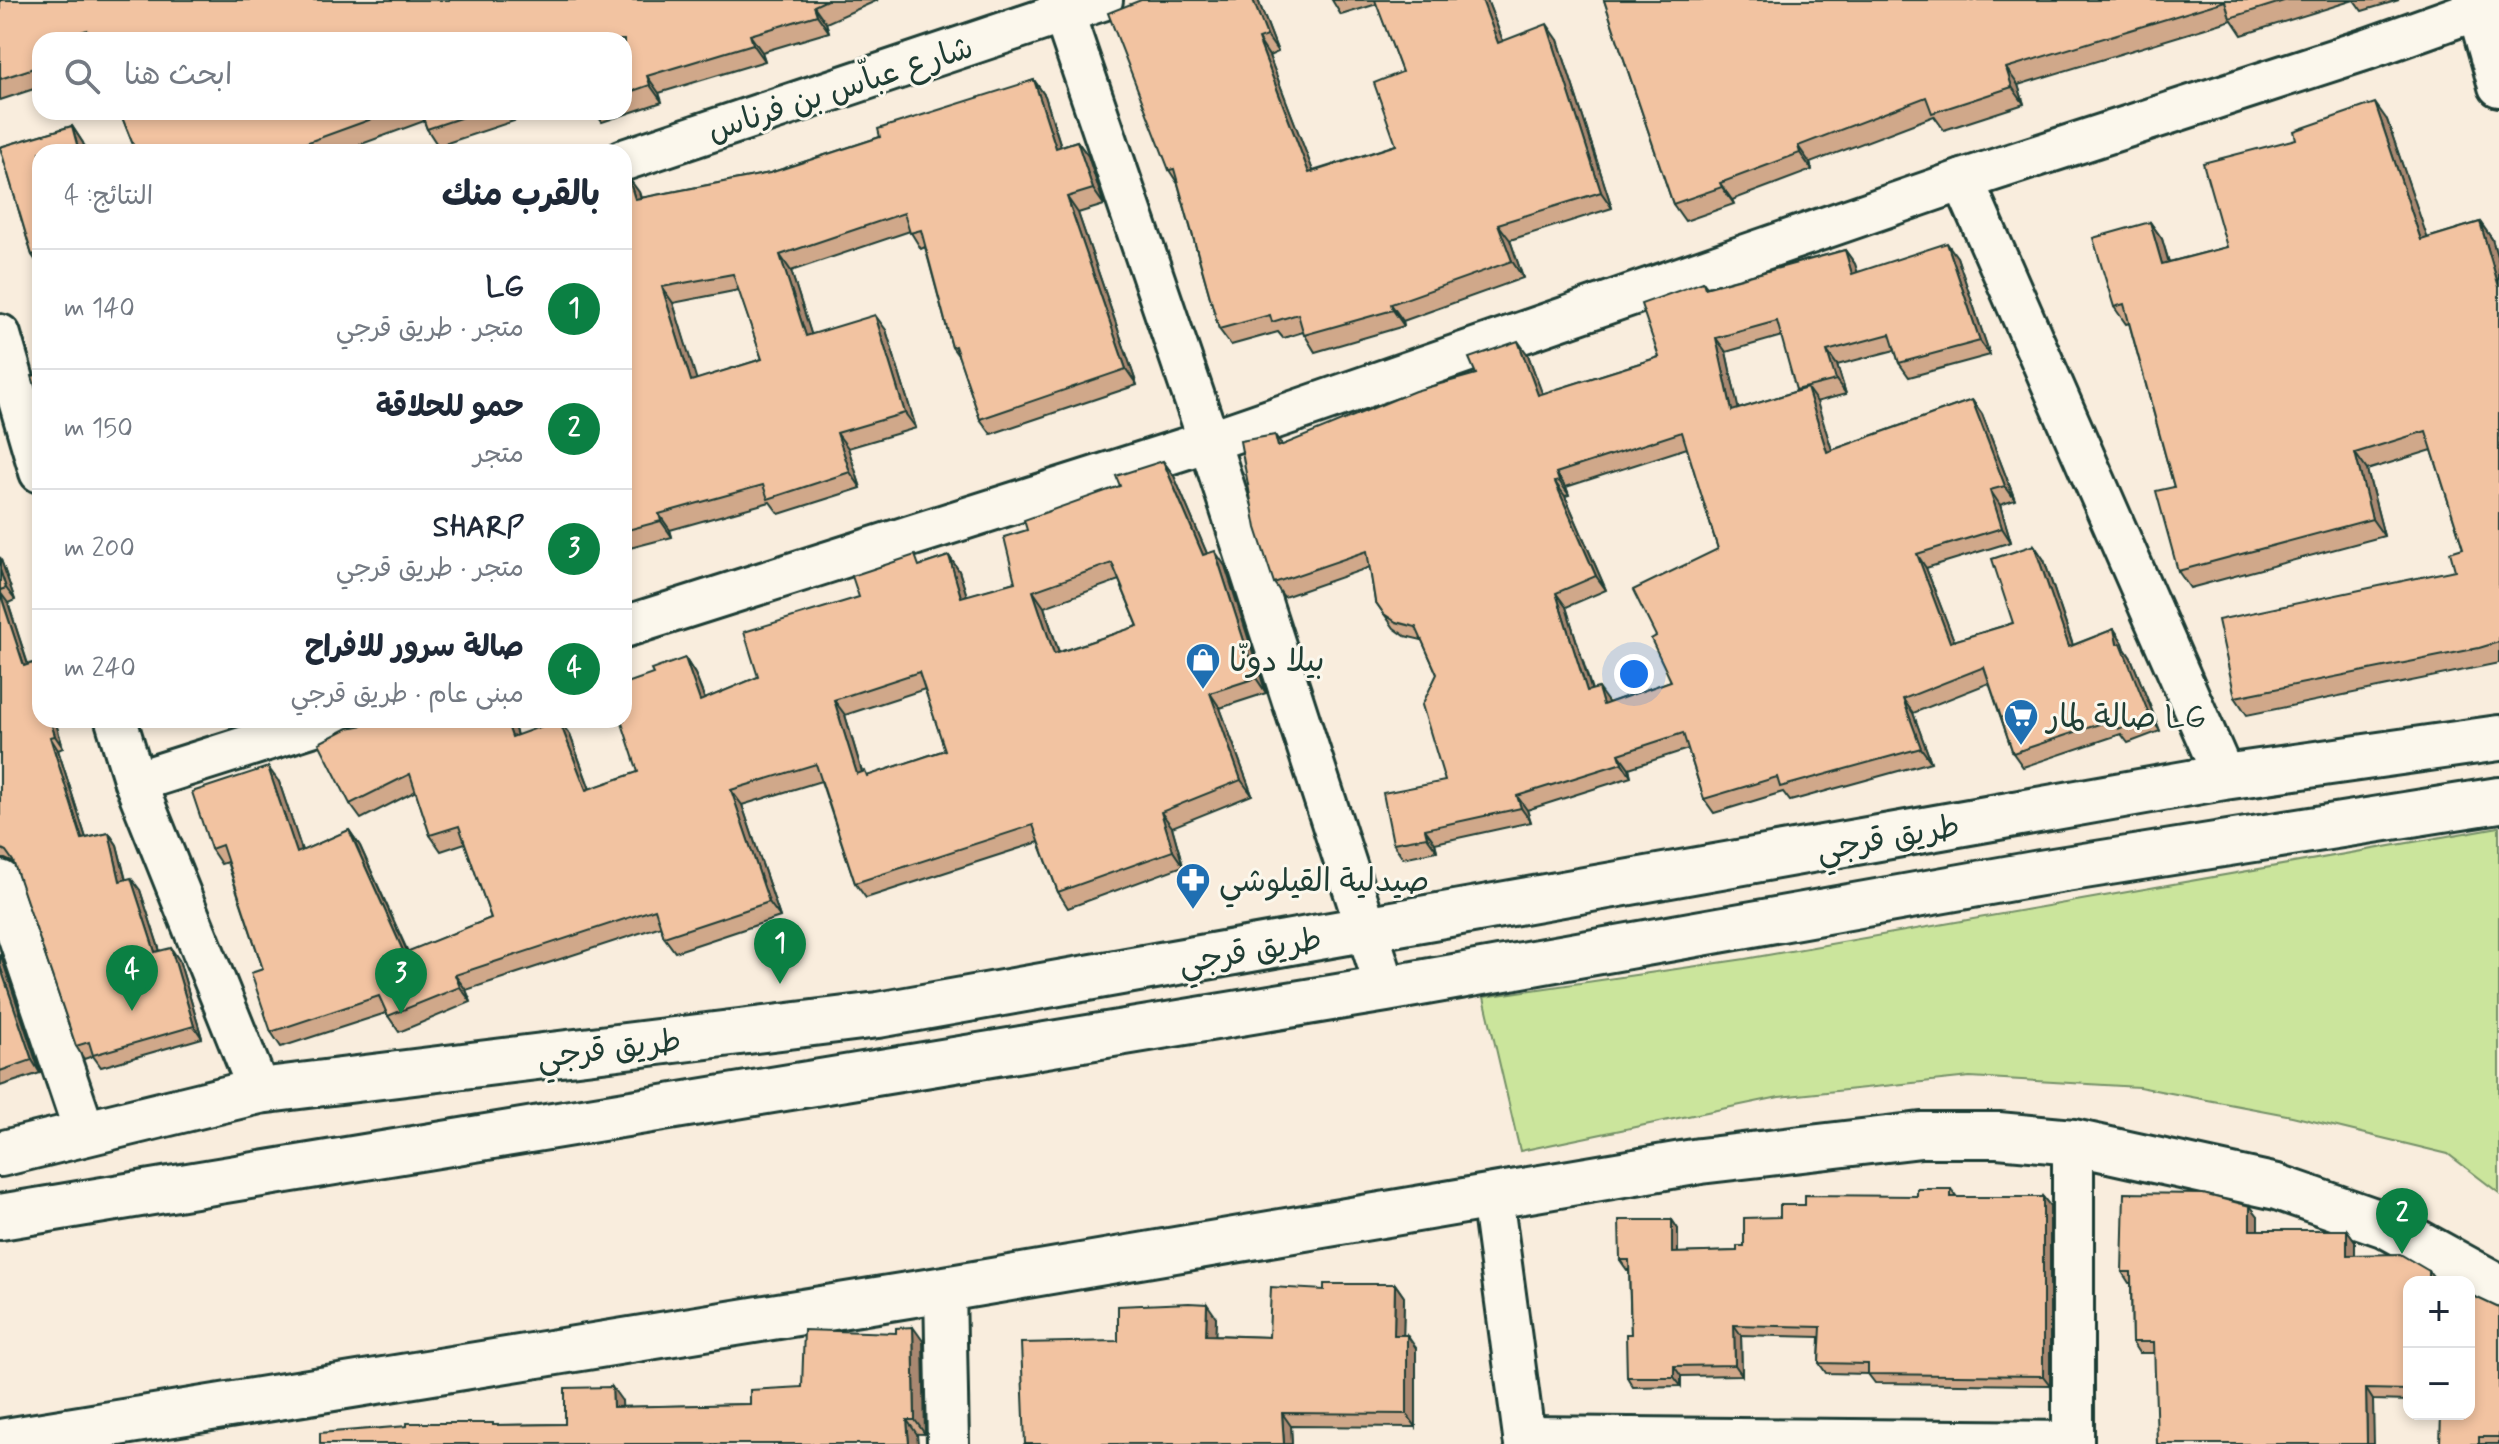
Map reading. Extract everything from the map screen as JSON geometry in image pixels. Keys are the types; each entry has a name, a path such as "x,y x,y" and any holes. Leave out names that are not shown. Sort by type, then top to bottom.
{"main road":[{"name":"طريق قرجي","path":"0,1154 259,1091 878,1015 2224,777 2499,738"},
{"name":"طريق قرجي","path":"0,1217 1386,989 2024,876 2499,800"},
{"path":"0,1442 184,1423 945,1289 1700,1161 1921,1135 1998,1135 2073,1142 2277,1187 2386,1225 2499,1287"},
{"path":"133,1444 184,1423"}],"street":[{"name":"شارع عباّس بن فرناس","path":"632,157 1061,7 1102,0"},
{"path":"632,624 1209,441 1963,180 2352,54 2484,4 2499,86"},
{"path":"1061,7 1209,441 1386,989"},
{"path":"1963,180 2224,777"},
{"path":"16,351 32,432"},
{"path":"118,728 135,782 259,1091"},
{"path":"135,782 305,728"},
{"path":"0,881 85,1133"},
{"path":"1492,1197 1524,1440 2073,1443 2073,1142"},
{"path":"945,1289 948,1444"}],"green space":[{"path":"2499,827 2499,1193 2448,1154 2292,1116 2139,1087 1970,1077 1779,1097 1520,1151 1484,997 1745,959"}],"building":[{"path":"0,0 827,0 814,6 817,15 750,35 753,44 647,76 650,85 632,91 632,32 32,32 32,69 0,79"},
{"path":"1141,0 1253,0 1267,36 1258,39 1309,173 1396,145 1374,83 1402,72 1375,0 1482,0 1498,43 1547,24 1601,192 1498,224 1512,261 1391,304 1393,310 1304,335 1298,314 1272,322 1270,315 1219,329 1174,169 1169,170 1108,13"},
{"path":"1604,0 2287,0 2230,18 2225,1 2006,68 2012,87 1932,113 1926,97 1798,146 1800,153 1720,183 1722,187 1673,204"},
{"path":"1034,80 1056,148 1077,141 1093,189 1067,197 1126,369 980,419 955,346 952,347 921,230 910,233 904,213 780,255 806,336 875,315 905,413 837,433 850,472 768,499 763,485 659,514 661,521 632,529 632,190 635,199 770,173 880,137 878,129","holes":["733,274 762,359 691,381 662,287"]},
{"path":"2375,103 2421,240 2480,222 2499,287 2499,642 2235,697 2218,620 2455,570 2450,552 2463,548 2426,431 2355,453 2372,519 2178,571 2156,491 2174,487 2124,304 2114,307 2093,238 2150,222 2162,264 2227,247 2203,163 2296,139 2294,131"},
{"path":"123,120 369,120 303,144 133,144"},
{"path":"424,120 454,120 427,129"},
{"path":"72,126 77,144 32,144 32,255 0,147"},
{"path":"1947,243 1980,341 1899,363 1890,334 1827,351 1836,380 1796,390 1777,321 1716,338 1732,411 1807,388 1827,452 1972,400 2005,486 1990,490 2002,528 1917,554 1950,642 2013,623 1992,559 2034,545 2069,647 2114,629 2117,644 2121,644 2150,717 2118,729 2114,719 2013,753 1984,667 1903,699 1921,748 1780,787 1777,777 1704,799 1683,733 1619,754 1622,763 1517,796 1521,808 1425,829 1427,837 1393,843 1383,793 1445,781 1422,705 1437,674 1416,627 1396,622 1384,614 1375,601 1367,551 1274,583 1256,528 1240,441 1275,435 1278,447 1415,391 1476,374 1469,358 1518,341 1538,395 1659,357 1641,304 1703,282 1705,288 1845,250 1852,274","holes":["1682,432 1718,549 1633,590 1656,636 1651,639 1671,681 1603,705 1598,688 1587,691 1556,593 1596,576 1555,482 1559,481 1556,473"]},
{"path":"1163,461 1203,555 1215,551 1256,678 1210,693 1241,780 1161,812 1173,851 1058,892 1033,825 855,883 816,764 731,790 769,902 664,937 655,909 455,975 460,987 388,1016 379,996 271,1032 251,973 263,969 222,845 211,849 192,792 268,767 297,853 349,830 404,953 491,918 459,826 430,835 410,774 350,804 319,743 348,728 509,728 512,737 537,728 562,728 586,790 638,772 624,728 632,728 632,681 653,674 651,670 685,658 700,701 758,677 744,632 859,597 852,576 915,555 919,566 949,556 961,597 1015,582 1004,537 1027,530 1024,520 1120,486 1116,476","holes":["1112,563 1138,626 1054,654 1033,591","919,672 945,750 867,776 865,771 857,774 834,700"]},
{"path":"0,570 6,588 0,590"},
{"path":"0,593 24,666 32,663 32,728 52,728 55,736 50,737 82,839 109,833 120,881 131,878 155,952 171,948 194,1026 93,1055 89,1042 76,1046 13,861 0,848"},
{"path":"0,966 32,1060 0,1071"},
{"path":"1917,1189 1951,1189 1951,1197 2043,1197 2043,1376 1868,1374 1868,1364 1819,1363 1821,1327 1734,1325 1735,1365 1674,1366 1674,1377 1627,1377 1626,1334 1631,1334 1629,1260 1620,1260 1619,1220 1672,1220 1672,1253 1737,1251 1737,1246 1744,1246 1744,1218 1780,1217 1780,1205 1805,1205 1805,1195 1917,1196"},
{"path":"2124,1193 2203,1194 2250,1206 2250,1230 2347,1230 2347,1255 2400,1254 2429,1271 2429,1276 2403,1276 2403,1390 2366,1389 2367,1444 2157,1444 2154,1342 2132,1342 2131,1272 2122,1272"},
{"path":"1324,1284 1395,1284 1394,1335 1407,1335 1407,1414 1282,1413 1284,1444 1025,1444 1021,1343 1118,1341 1118,1306 1189,1303 1207,1304 1206,1335 1269,1337 1271,1287 1324,1290"},
{"path":"2475,1297 2499,1308 2499,1437 2479,1437 2479,1444 2440,1444 2441,1420 2475,1420"},
{"path":"913,1327 915,1420 907,1420 909,1444 320,1444 320,1433 407,1426 407,1423 565,1424 565,1388 612,1387 613,1407 750,1404 750,1390 802,1387 804,1330 896,1333 896,1328"}],"place":[{"name":"بيلا دونّا","path":"1203,691"},
{"name":"صالة لمار LG","path":"2021,747"},
{"name":"صيدلية القيلوشي","path":"1193,911"},
{"name":"LG","path":"780,984"},
{"name":"صالة سرور للافراح","path":"132,1011"},
{"name":"SHARP","path":"401,1014"},
{"name":"حمو للحلاقة","path":"2402,1254"}]}
